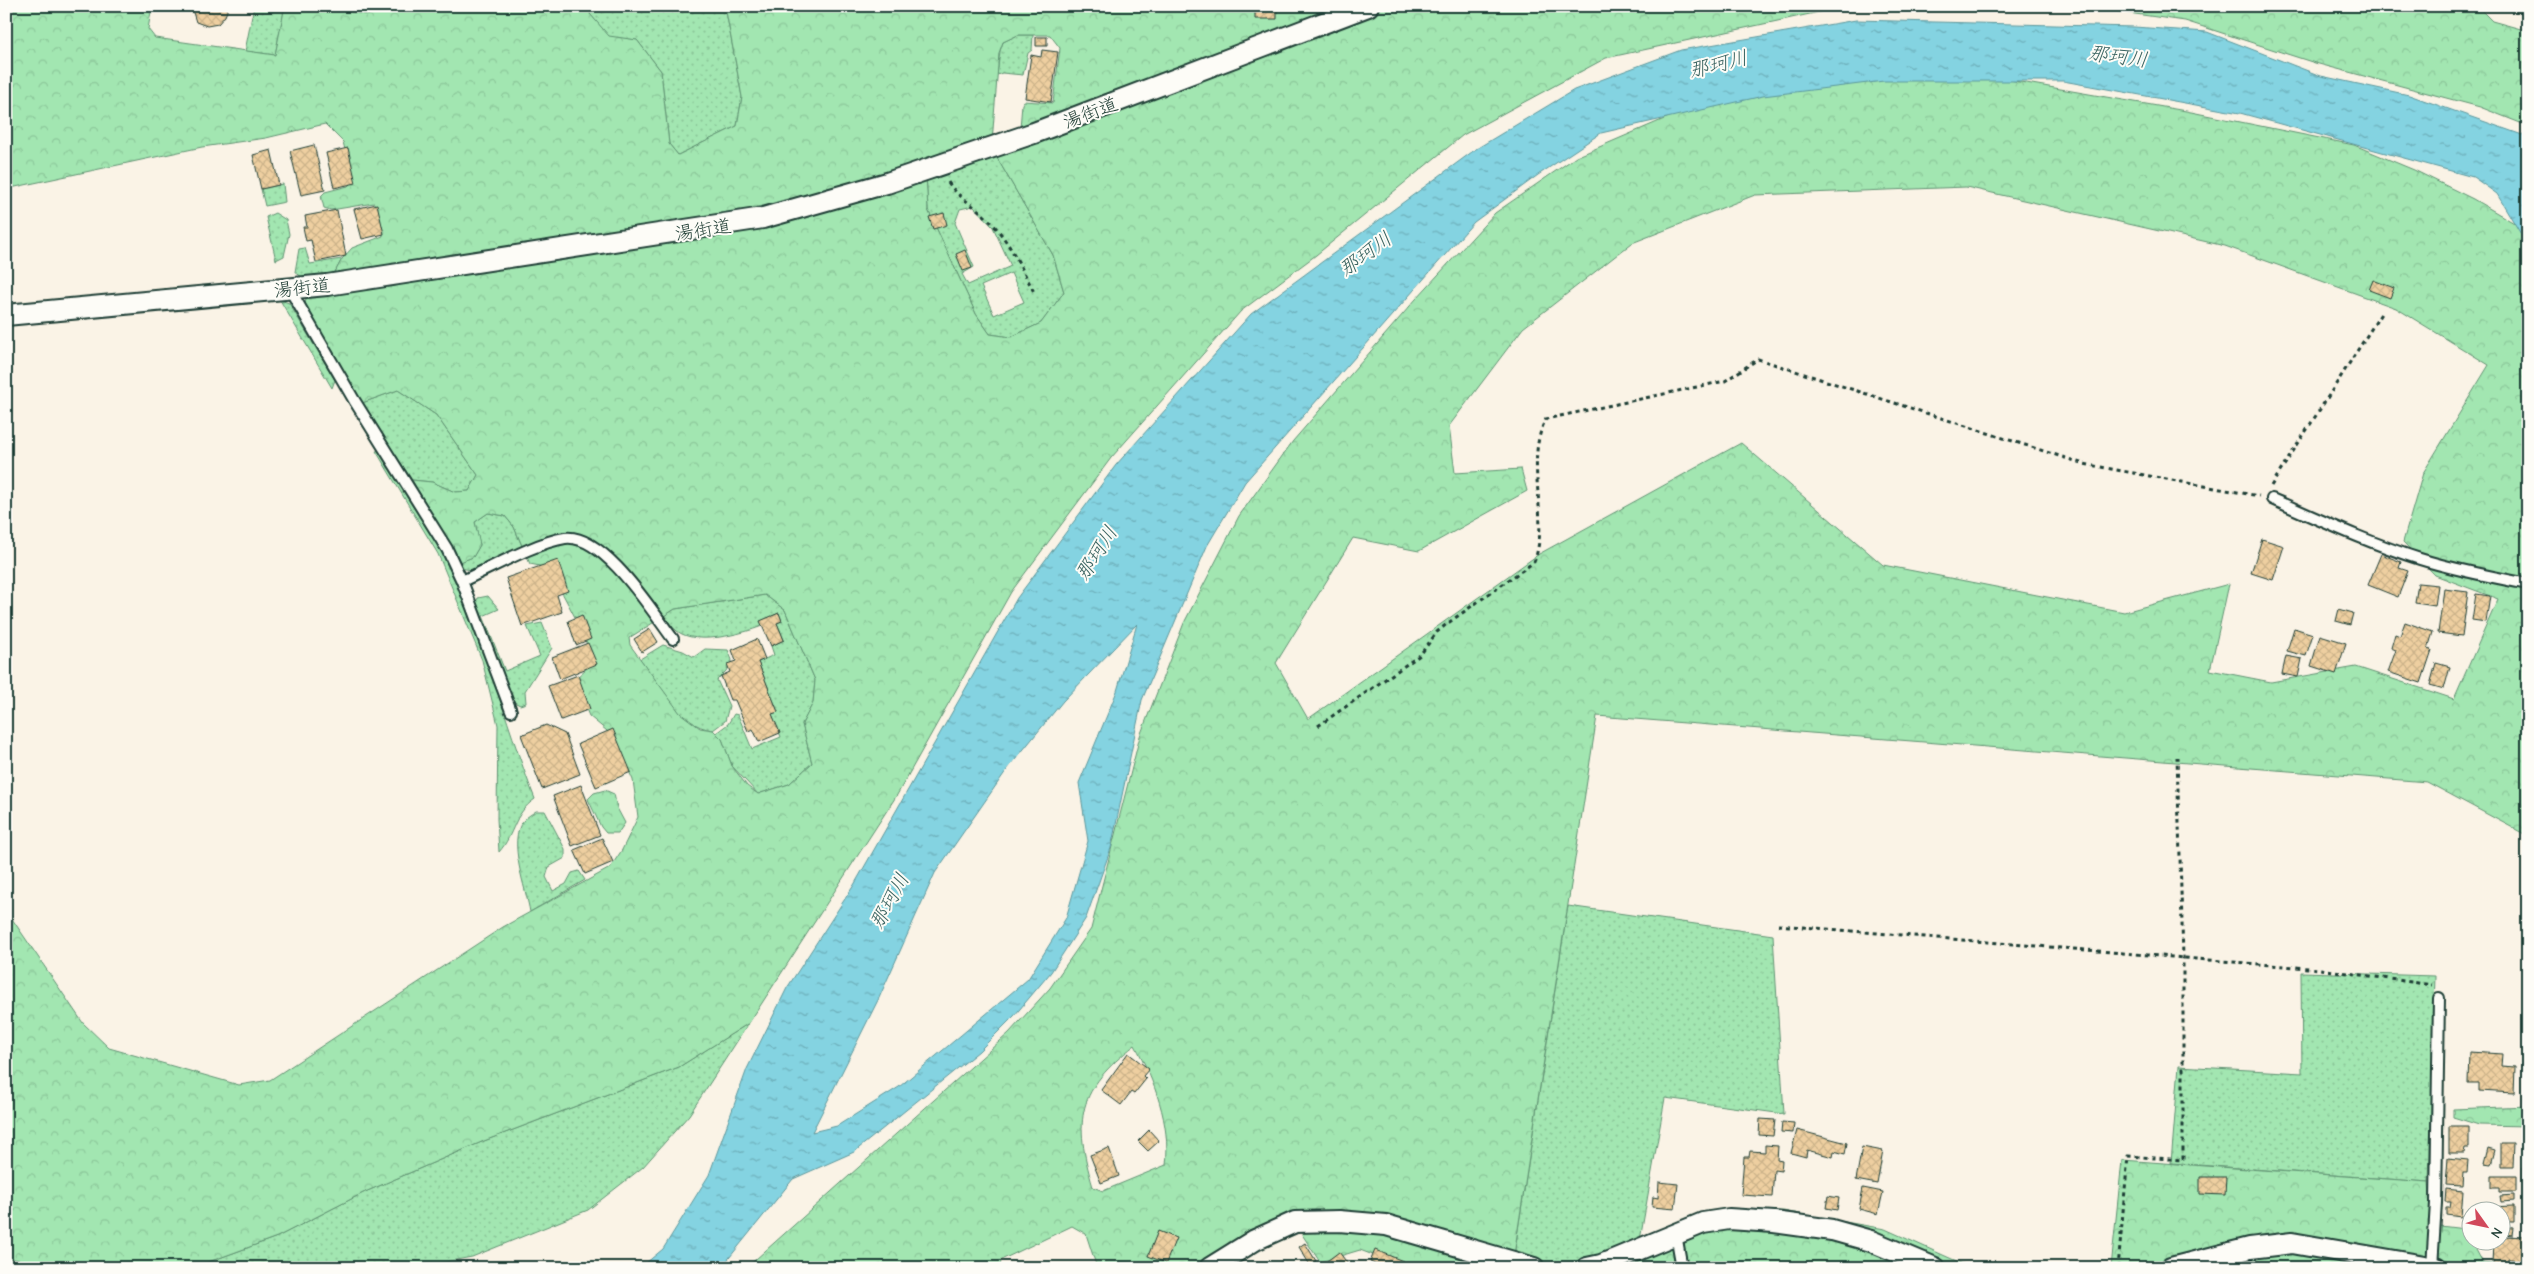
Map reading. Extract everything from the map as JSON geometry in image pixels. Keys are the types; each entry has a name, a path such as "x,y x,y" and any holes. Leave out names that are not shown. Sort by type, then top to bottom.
{"street":[{"name":"湯街道","path":"6,315 337,283 740,223 887,183 1034,133 1368,6"},
{"path":"1587,1268 1601,1265 1703,1223 1728,1219 1784,1223 1832,1230 1871,1241 1935,1268"},
{"path":"1210,1268 1255,1240 1295,1222 1339,1221 1386,1225 1534,1268"},
{"path":"2171,1268 2250,1248 2292,1243 2434,1267"}],"lane":[{"path":"289,288 354,400 447,549 462,581 511,710"},
{"path":"2268,498 2352,534 2420,559 2481,575 2528,584"},
{"path":"462,581 546,543 565,538 578,538 594,546 610,560 673,639"},
{"path":"2434,1267 2439,998"},
{"path":"1676,1234 1682,1268"}],"path":[{"path":"941,165 948,182 957,196 988,219 1001,234 1034,292"},
{"path":"1318,726 1420,655 1443,628 1534,562 1539,547 1537,497 1538,445 1546,419 1725,381 1758,359 2084,464 2268,498 2382,312"},
{"path":"2118,1268 2128,1156 2183,1160 2183,957 2177,757"},
{"path":"1778,925 2320,969 2425,983 2439,988 2439,998"}],"green space":[{"path":"6,6 152,6 148,29 155,38 275,55 285,6 319,6 369,15 378,6 591,6 590,14 609,36 637,40 661,71 669,144 678,155 737,126 742,97 725,6 1847,6 1606,58 1463,135 1316,255 1241,311 1111,458 1011,592 897,795 749,1023 679,1067 484,1141 365,1192 277,1237 203,1264 185,1268 79,1268 6,1258 6,910 83,1023 109,1048 239,1085 270,1080 503,927 610,868 622,850 638,817 633,780 613,736 589,716 574,680 590,665 585,636 549,568 530,564 514,527 505,516 488,513 475,522 480,545 473,557 460,562 412,480 432,482 455,492 469,491 478,475 436,415 398,390 362,403 305,305 306,298 333,276 342,259 352,248 383,236 374,203 331,210 324,208 321,196 325,192 348,186 353,180 343,142 325,124 266,138 202,147 6,189","holes":["1018,35 1050,35 1060,48 1053,103 1024,101 1022,104 1019,141 993,151 1053,255 1064,292 1041,323 1011,337 990,334 976,314 928,210 926,174 992,142 999,53 1003,42","765,595 785,610 815,680 813,703 802,724 812,763 789,784 758,794 747,786 732,766 722,739 713,730 700,728 680,713 630,645 629,638 675,609"]},
{"path":"254,6 285,6 275,55 245,51"},
{"path":"319,6 378,6 369,15"},
{"path":"591,6 725,6 742,97 737,126 678,155 669,144 661,71 637,40 609,37 590,14"},
{"path":"2078,6 2477,6 2492,21 2528,31 2528,126 2480,107 2315,63 2185,21"},
{"path":"1018,35 1033,35 1032,50 1028,53 1023,75 1002,73 997,75 1003,42"},
{"path":"1969,73 2186,111 2354,145 2414,170 2473,199 2528,231 2528,836 2427,782 1597,716 1512,1268 1407,1268 1360,1250 1320,1262 1292,1219 1204,1268 1097,1268 1086,1234 1072,1226 1001,1260 1000,1268 746,1268 1009,1033 1050,988 1091,929 1140,736 1184,623 1239,516 1293,441 1416,299 1495,213 1576,157 1706,101 1767,79","holes":["1966,187 2225,246 2396,308 2489,365 2423,473 2403,542 2435,575 2498,599 2454,699 2356,667 2271,682 2210,670 2229,584 2124,612 1883,565 1741,443 1539,554 1308,719 1276,663 1353,538 1419,551 1527,491 1521,469 1455,473 1449,426 1523,328 1632,243 1755,195","1135,1045 1149,1073 1160,1103 1166,1134 1166,1165 1103,1191 1093,1187 1087,1163 1082,1124 1085,1107 1091,1092 1101,1077"]},
{"path":"993,151 1053,255 1064,292 1041,323 1011,337 990,334 976,314 928,210 926,174","holes":["973,206 993,227 1011,266 968,285 962,274 974,267 955,223 960,209","1011,273 1024,302 994,315 981,286"]},
{"path":"283,184 285,202 265,206 261,189"},
{"path":"275,213 286,220 289,234 284,256 276,260 266,217"},
{"path":"305,248 310,264 342,259 333,276 302,277 295,272 299,249"},
{"path":"280,300 289,303 335,380 332,388"},
{"path":"398,390 436,415 478,475 469,491 455,492 432,482 412,480 362,403"},
{"path":"381,450 445,554 471,614 535,799 522,811 499,852 497,819 498,725 482,660 438,554 376,451"},
{"path":"488,513 505,516 514,527 523,548 485,567 477,569 462,568 460,562 473,557 480,545 475,522"},
{"path":"765,595 785,610 815,680 813,703 802,724 812,763 789,784 758,794 732,766 722,739 716,733 728,724 734,714 738,715 752,749 781,737 772,714 778,712 758,662 774,655 771,646 784,640 777,623 782,621 779,613 761,621 762,626 731,635 707,638 695,638 677,631 664,616 675,609"},
{"path":"488,596 499,609 483,616 505,671 540,656 527,626 542,623 552,648 525,691 526,703 520,705 512,701 474,606 478,598"},
{"path":"663,645 683,651 694,657 705,649 728,650 732,660 726,671 717,680 729,706 725,721 713,730 701,727 680,713 670,703 640,659"},
{"path":"605,790 614,794 617,808 625,823 618,833 606,833 601,827 588,799 594,793"},
{"path":"536,811 545,811 565,849 565,858 549,867 546,877 553,891 566,884 572,873 579,871 585,880 530,912 519,865 517,840 523,821"},
{"path":"1568,906 1773,935 1784,1114 1665,1098 1640,1240 1593,1258 1564,1263 1548,1263 1514,1256"},
{"path":"2301,972 2435,976 2429,1182 2171,1163 2179,1066 2302,1073"},
{"path":"749,1023 689,1115 643,1167 588,1210 472,1257 413,1268 185,1268 203,1264 277,1237 365,1192 484,1141 679,1067"},
{"path":"2528,1106 2528,1126 2479,1125 2453,1117 2453,1109"},
{"path":"2122,1160 2429,1182 2432,1225 2462,1229 2462,1252 2477,1252 2483,1263 2524,1268 2111,1268"},
{"path":"1783,1211 1885,1229 1972,1268 1608,1268 1704,1213"}],"water":[{"name":"那珂川","path":"1856,20 2134,27 2207,32 2321,76 2409,95 2528,137 2528,246 2497,194 2473,177 2240,113 2063,81 1884,81 1763,96 1601,133 1538,175 1474,222 1245,482 1207,546 1142,700 1111,848 1086,918 1051,972 1014,1016 979,1051 854,1152 793,1179 721,1268 640,1268 663,1249 709,1175 747,1069 787,988 854,885 1017,598 1116,465 1251,314 1476,149 1574,90 1681,50","holes":["1137,624 1117,691 1079,783 1088,841 1066,918 1028,979 899,1087 837,1126 812,1132 879,998 935,873 1006,771 1063,701"]}],"building":[{"path":"191,6 227,6 227,11 218,24 207,26 196,22"},
{"path":"1255,6 1277,6 1277,19 1255,19"},
{"path":"1036,37 1047,37 1047,46 1036,46"},
{"path":"1042,50 1058,52 1051,102 1025,98 1031,55 1041,57"},
{"path":"314,145 325,190 301,195 290,151"},
{"path":"348,148 356,183 334,188 326,153"},
{"path":"271,150 279,185 261,189 253,155"},
{"path":"377,204 384,234 362,239 354,209"},
{"path":"337,210 346,256 316,262 311,240 306,241 303,227 307,227 305,216"},
{"path":"944,213 947,225 933,229 929,217"},
{"path":"965,250 972,268 963,271 956,254"},
{"path":"2373,280 2394,288 2390,298 2369,290"},
{"path":"2262,539 2284,546 2273,580 2251,573"},
{"path":"2381,554 2401,562 2399,568 2408,571 2398,597 2368,585"},
{"path":"558,560 568,591 557,595 562,612 522,626 506,578"},
{"path":"2418,583 2438,585 2435,606 2415,603"},
{"path":"2444,589 2468,592 2462,636 2438,633"},
{"path":"2476,594 2490,596 2486,622 2472,620"},
{"path":"2339,609 2353,613 2350,625 2336,621"},
{"path":"779,613 782,621 777,623 784,640 771,646 760,621"},
{"path":"582,615 591,639 576,645 568,621"},
{"path":"2405,622 2433,632 2428,649 2432,650 2421,683 2388,672 2396,650 2391,648 2395,634 2400,636"},
{"path":"2294,628 2313,634 2306,656 2287,651"},
{"path":"650,629 658,642 642,652 634,639"},
{"path":"2320,635 2346,643 2336,674 2311,666"},
{"path":"757,639 765,659 758,662 778,712 772,714 780,733 759,742 753,729 748,731 735,700 730,700 721,676 730,672 727,664 736,661 732,650"},
{"path":"588,643 597,664 560,679 552,657"},
{"path":"2286,656 2302,659 2298,677 2282,674"},
{"path":"2436,663 2450,667 2444,689 2430,685"},
{"path":"578,675 590,709 561,720 548,686"},
{"path":"546,725 565,734 580,774 542,789 521,735"},
{"path":"613,729 631,772 596,787 578,744"},
{"path":"581,785 600,835 572,846 553,796"},
{"path":"602,838 613,862 585,874 574,850"},
{"path":"2469,1052 2502,1054 2501,1066 2515,1067 2514,1093 2479,1091 2479,1083 2468,1083"},
{"path":"1128,1053 1149,1069 1143,1076 1146,1079 1134,1094 1131,1092 1121,1105 1101,1090"},
{"path":"1760,1119 1775,1120 1773,1136 1759,1135"},
{"path":"1782,1122 1794,1123 1793,1133 1781,1132"},
{"path":"2449,1126 2469,1126 2469,1148 2465,1148 2464,1153 2449,1153"},
{"path":"1149,1130 1159,1141 1148,1151 1138,1141"},
{"path":"1797,1130 1847,1143 1845,1154 1834,1151 1833,1157 1807,1150 1806,1157 1791,1153"},
{"path":"2501,1144 2514,1144 2513,1166 2501,1166"},
{"path":"1765,1145 1778,1146 1777,1160 1782,1161 1781,1171 1774,1170 1772,1197 1741,1195 1744,1157 1749,1157 1750,1151 1765,1152"},
{"path":"1862,1147 1883,1151 1877,1184 1856,1180"},
{"path":"1109,1148 1119,1176 1101,1183 1090,1155"},
{"path":"2488,1148 2495,1150 2491,1165 2484,1164"},
{"path":"2448,1158 2468,1160 2467,1173 2463,1173 2462,1186 2446,1185"},
{"path":"2522,1168 2528,1168 2528,1182 2522,1182"},
{"path":"2492,1176 2516,1176 2516,1192 2500,1192 2500,1188 2492,1188"},
{"path":"2200,1177 2226,1177 2225,1195 2200,1194"},
{"path":"1659,1182 1678,1184 1675,1209 1652,1207 1653,1197 1658,1198"},
{"path":"1863,1188 1883,1192 1878,1214 1859,1209"},
{"path":"2446,1189 2463,1191 2461,1217 2446,1215 2446,1208 2450,1208 2451,1202 2445,1202"},
{"path":"2514,1195 2514,1201 2501,1202 2500,1196"},
{"path":"1828,1196 1839,1198 1837,1210 1826,1208"},
{"path":"2512,1206 2514,1206 2514,1222 2512,1222"},
{"path":"2523,1208 2528,1208 2528,1223 2524,1223"},
{"path":"1158,1231 1176,1238 1166,1263 1148,1256"},
{"path":"2512,1236 2528,1237 2528,1252 2521,1252 2521,1260 2508,1259 2508,1264 2493,1264 2494,1252 2512,1252"},
{"path":"1305,1243 1316,1261 1310,1265 1299,1247"},
{"path":"1375,1250 1403,1261 1400,1268 1385,1268 1370,1262"},
{"path":"1339,1252 1351,1268 1332,1268 1327,1261"}]}
